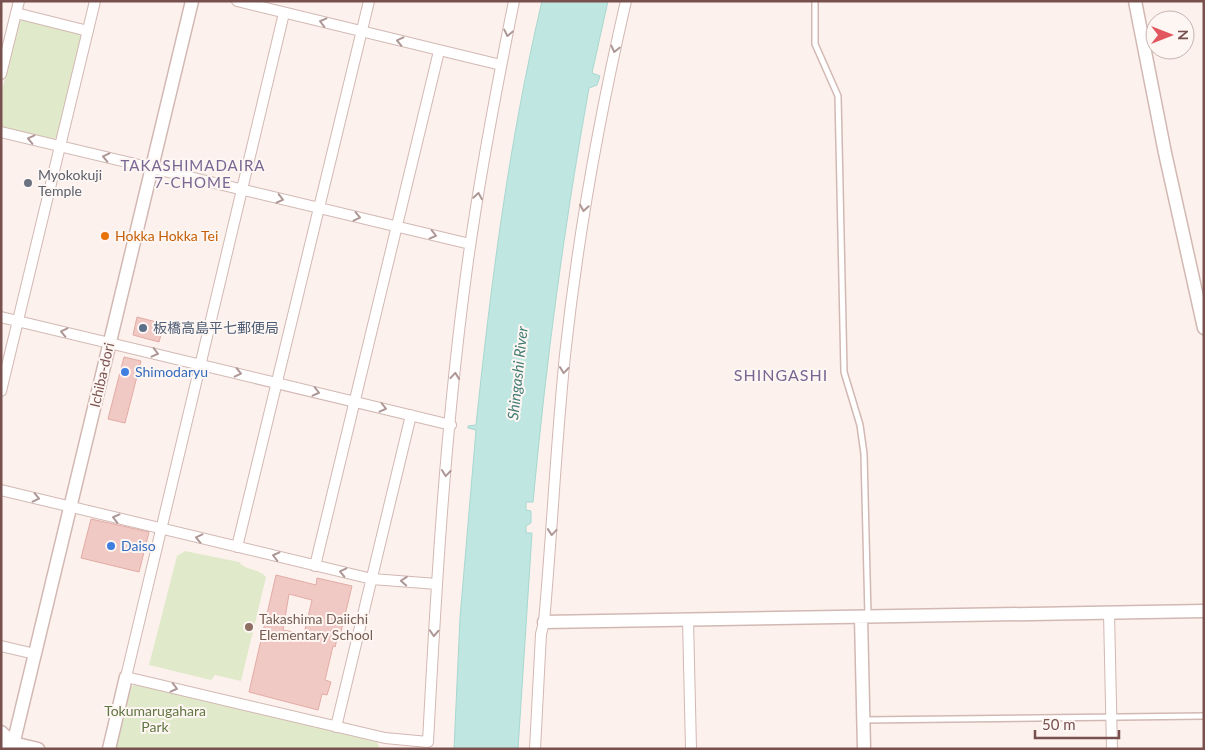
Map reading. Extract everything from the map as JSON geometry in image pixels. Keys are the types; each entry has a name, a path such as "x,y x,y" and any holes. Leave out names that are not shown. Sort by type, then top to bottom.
{"street":[{"path":"1,74 19,1"},
{"path":"1,391 95,1"},
{"name":"Ichiba-dori","path":"9,746 35,654 192,1"},
{"path":"236,1 501,66"},
{"path":"237,547 369,1"},
{"path":"126,677 336,727 385,744 428,742 437,584 470,244 514,1"},
{"path":"535,749 541,634 544,622 555,497 556,446 581,230 591,166 626,1"},
{"path":"1135,1 1165,153 1204,328"},
{"path":"16,13 88,31"},
{"path":"109,749 284,13"},
{"path":"314,566 439,51"},
{"path":"1,132 470,244"},
{"path":"1,317 451,425"},
{"path":"336,727 411,415"},
{"path":"1,490 372,579 437,584"},
{"path":"544,622 1204,611"},
{"path":"1109,612 1112,749"},
{"path":"864,616 864,749"},
{"path":"688,620 691,749"},
{"path":"1,646 35,654"},
{"path":"1,732 9,746 38,749"}],"lane":[{"path":"815,1 815,44 838,96 844,372 860,425 864,454 864,616"},
{"path":"863,720 1204,716"}],"green space":[{"path":"24,18 78,32 81,37 58,137 53,139 1,127 1,94 19,21"},
{"path":"185,551 239,562 266,577 241,681 215,675 211,680 149,665 177,556"},
{"name":"Tokumarugahara Park","path":"136,684 377,742 380,749 116,749 131,687"}],"water":[{"name":"Shingashi River","path":"542,1 608,1 592,73 600,76 597,85 589,88 556,295 533,502 526,502 526,510 531,511 531,523 526,526 526,533 532,533 518,749 454,749 460,618 476,430 468,428 468,426 476,425 502,212 520,106"}],"building":[{"path":"137,317 164,324 159,342 133,335"},
{"path":"124,357 141,361 125,423 108,419"},
{"path":"91,519 149,532 139,572 81,558"},
{"path":"276,575 316,585 317,578 352,586 339,640 337,639 335,647 333,646 325,680 331,682 327,695 322,694 318,710 249,692","holes":["289,594 312,600 304,634 283,630"]}],"place":[{"name":"Myokokuji Temple","path":"28,183"},
{"name":"Hokka Hokka Tei","path":"105,236"},
{"name":"板橋高島平七郵便局","path":"143,328"},
{"name":"Shimodaryu","path":"125,372"},
{"name":"Daiso","path":"111,546"},
{"name":"Takashima Daiichi Elementary School","path":"249,627"}],"district":[{"name":"TAKASHIMADAIRA 7-CHOME","path":"193,174"},
{"name":"SHINGASHI","path":"781,375"}]}
